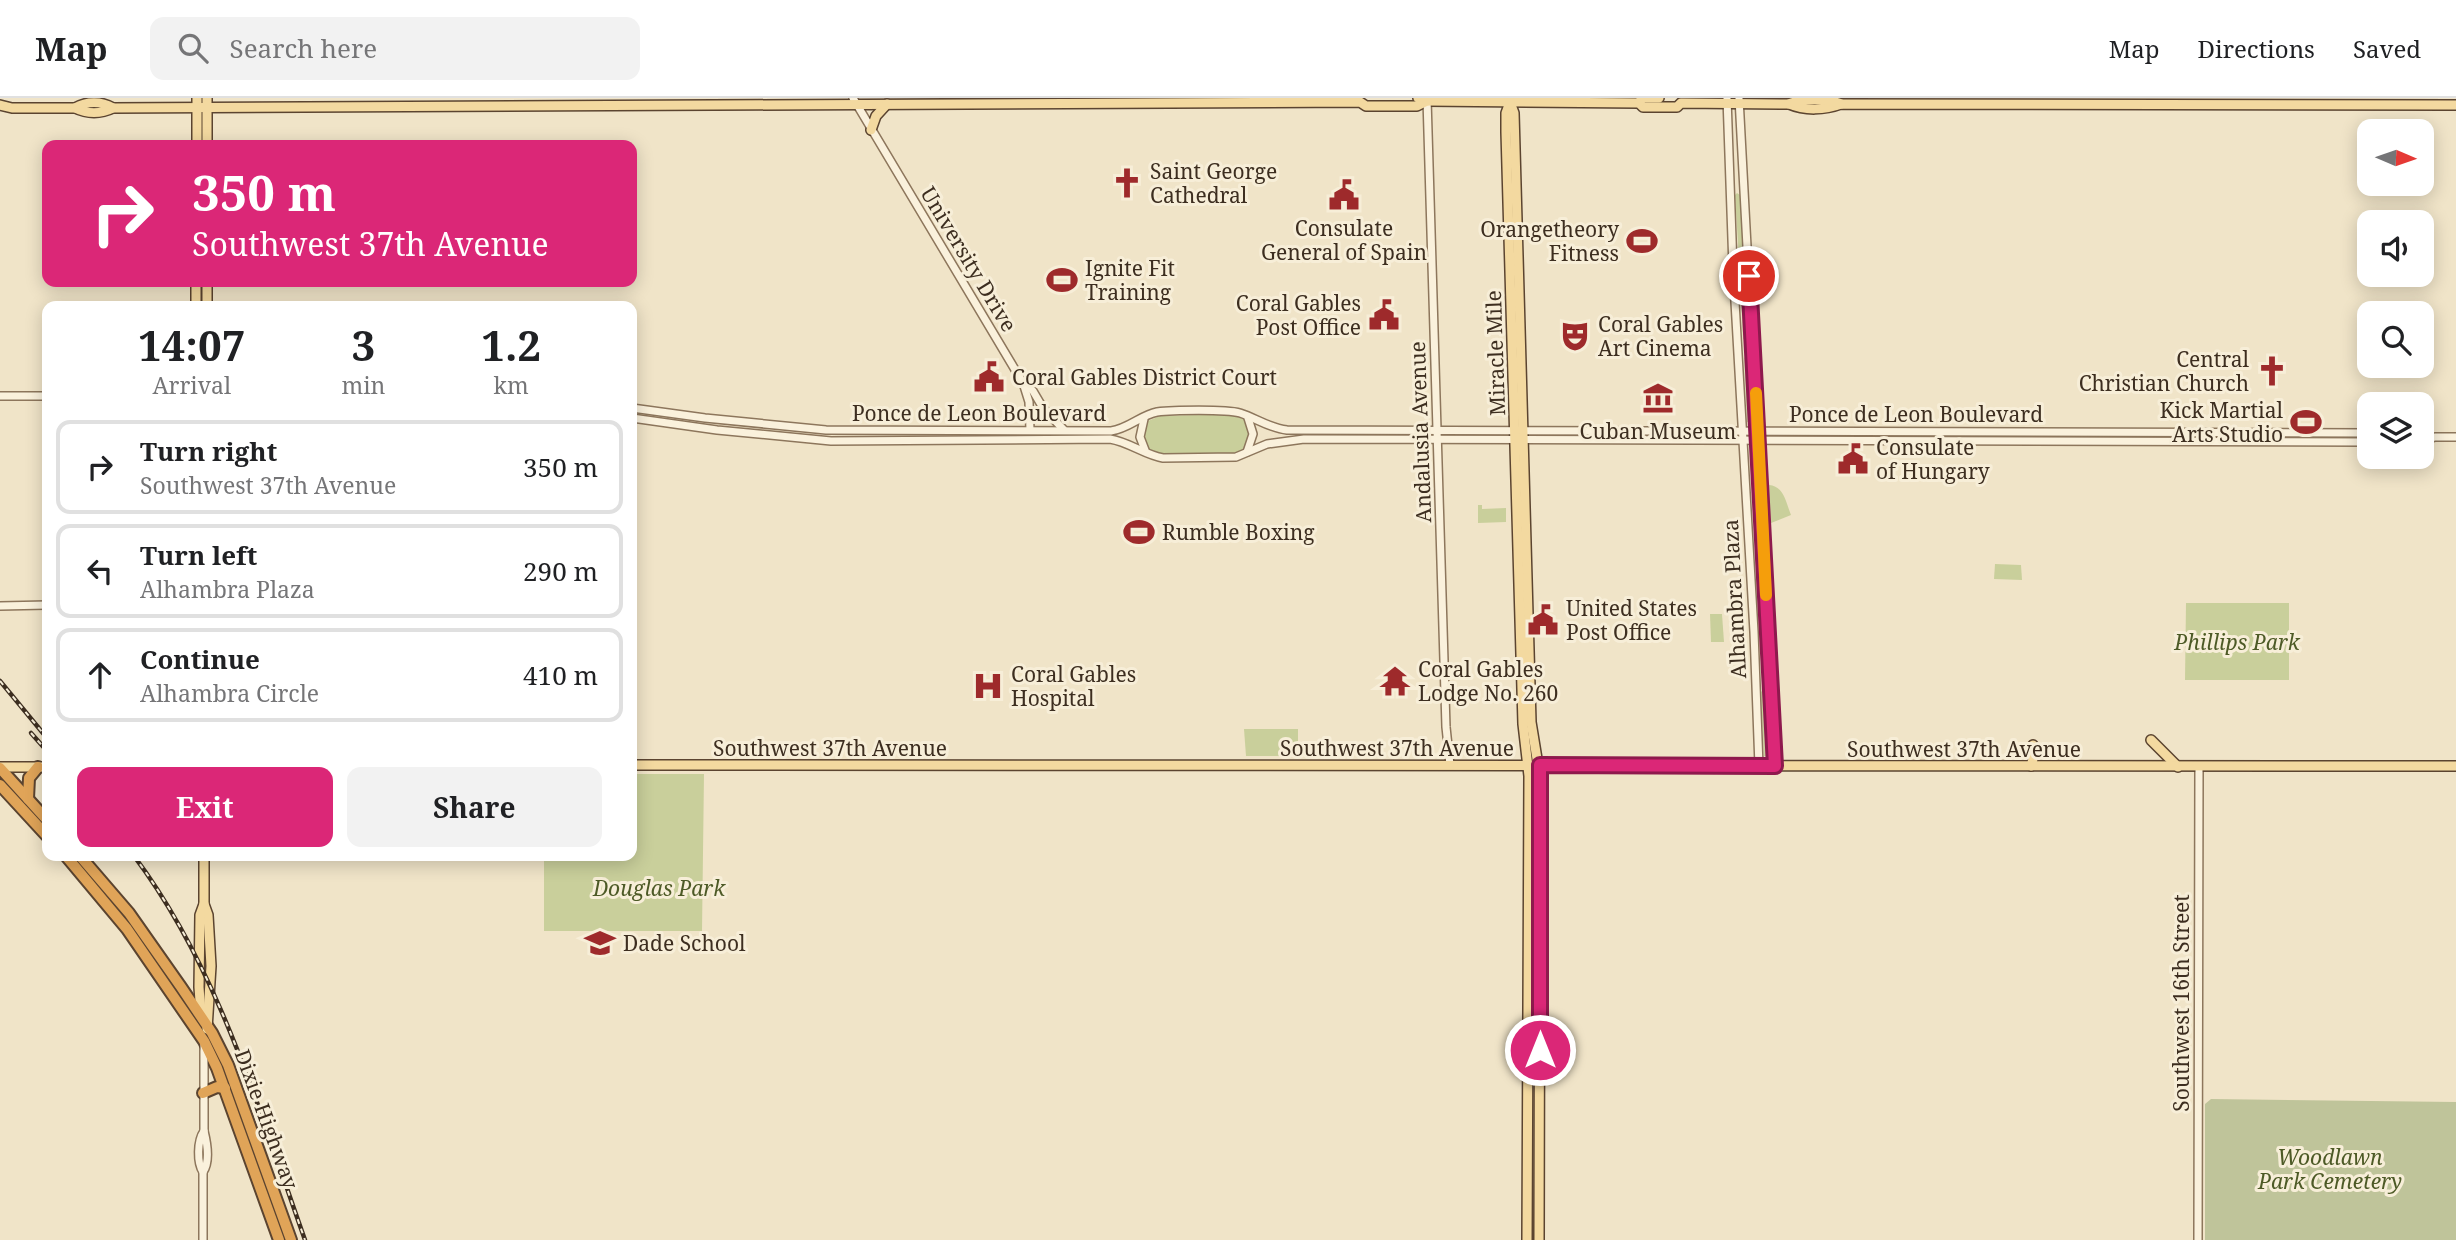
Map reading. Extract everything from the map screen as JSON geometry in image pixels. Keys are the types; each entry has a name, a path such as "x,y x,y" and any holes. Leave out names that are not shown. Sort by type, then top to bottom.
{"highway":[{"path":"0,768 42,815"},
{"path":"27,799 29,778 42,768"},
{"path":"0,785 42,831"},
{"path":"70,861 115,914 204,1041 225,1088 279,1240"},
{"name":"Dixie Highway","path":"84,861 129,913 207,1026 228,1065 291,1240"},
{"path":"204,1093 217,1087 225,1088"}],"main road":[{"path":"1639,103 1642,98 1659,98"},
{"path":"0,105 12,108 75,108 83,103 104,103 113,108 202,103 854,101 887,104 1362,100 1366,106 1417,106 1424,99 1510,99 1639,103 1643,107 1677,107 1678,100 1739,100 1789,104 1799,108 1831,108 1837,101"},
{"name":"Miracle Mile","path":"1510,99 1506,113 1506,132 1531,722 1540,765 1539,1240"},
{"path":"1789,104 1798,99 2456,105"},
{"path":"198,140 202,103"},
{"path":"202,103 206,140"},
{"path":"871,130 876,116 887,104"},
{"path":"0,113 12,108"},
{"name":"Miracle Mile","path":"1519,434 1530,929 1527,1240"},
{"path":"2151,740 2178,767"},
{"path":"2031,766 2035,752 2033,745"},
{"name":"Southwest 37th Avenue","path":"637,765 2456,766"},
{"path":"0,768 42,767"},
{"path":"204,861 199,987 204,1041"},
{"path":"204,904 208,915 211,966 204,1041"}],"street":[{"name":"Andalusia Avenue","path":"1424,99 1446,727 1450,765"},
{"name":"Alhambra Plaza","path":"1727,100 1759,766"},
{"name":"Alhambra Plaza","path":"1739,100 1775,766"},
{"name":"University Drive","path":"854,101 1023,383 1033,391 1043,408 1064,430"},
{"path":"1730,177 1737,180 1744,176"},
{"path":"1731,195 1737,190 1745,193"},
{"path":"1737,339 1746,344 1753,337"},
{"path":"1738,359 1745,353 1754,359"},
{"path":"1023,383 1029,402 1030,430"},
{"path":"0,396 42,396"},
{"name":"Ponce de Leon Boulevard","path":"637,409 826,430 1114,430 1155,413 1233,412 1283,430 1437,429 1519,434 1758,440 2357,442"},
{"path":"1246,453 1253,434 1248,417"},
{"path":"1144,418 1140,437 1147,452"},
{"name":"Ponce de Leon Boulevard","path":"637,419 831,441 1110,439 1163,458 1236,457 1267,443 1289,440 1437,439 1519,434 1742,430 2357,433"},
{"path":"2435,437 2456,437"},
{"path":"1749,554 1759,557 1764,563"},
{"path":"0,606 42,606"},
{"path":"1755,662 1761,659 1769,662"},
{"path":"1756,686 1765,686 1770,681"},
{"name":"Southwest 16th Street","path":"2198,1240 2199,767"},
{"path":"203,1240 203,1172 206,1168 204,1041"}],"green space":[{"path":"1737,193 1740,195 1744,259 1739,259"},
{"path":"1740,275 1745,275 1746,341 1743,339"},
{"path":"1746,356 1749,357 1752,422 1747,422"},
{"path":"1234,414 1246,423 1250,435 1246,447 1234,455 1159,455 1147,448 1142,435 1148,421 1160,416"},
{"path":"1769,485 1781,492 1791,515 1771,523 1767,495 1764,493"},
{"path":"1478,505 1482,505 1482,509 1506,508 1506,522 1478,523"},
{"path":"1995,564 2021,565 2022,580 1994,579"},
{"name":"Phillips Park","path":"2186,603 2289,603 2289,680 2185,680"},
{"path":"1710,614 1722,614 1724,642 1711,642"},
{"path":"1763,690 1766,692 1769,756 1764,756"},
{"path":"1244,729 1298,729 1298,756 1246,756"},
{"name":"Douglas Park","path":"637,774 704,774 702,931 544,931 544,861 637,861"},
{"name":"Woodlawn Park Cemetery","path":"2211,1099 2456,1102 2456,1240 2205,1240 2205,1104"}],"railway":[{"path":"0,681 42,732"},
{"path":"31,733 42,745"},
{"path":"137,861 190,945 213,992 253,1090 305,1240"}],"slow traffic":[{"path":"1756,393 1766,595"}],"place":[{"name":"Saint George Cathedral","path":"1127,183"},
{"name":"Consulate General of Spain","path":"1344,195"},
{"name":"Orangetheory Fitness","path":"1642,241"},
{"name":"Ignite Fit Training","path":"1062,280"},
{"name":"Coral Gables Post Office","path":"1384,315"},
{"name":"Coral Gables Art Cinema","path":"1575,336"},
{"name":"Central Christian Church","path":"2272,371"},
{"name":"Coral Gables District Court","path":"989,377"},
{"name":"Cuban Museum","path":"1658,398"},
{"name":"Kick Martial Arts Studio","path":"2306,422"},
{"name":"Consulate of Hungary","path":"1853,459"},
{"name":"Rumble Boxing","path":"1139,532"},
{"name":"United States Post Office","path":"1543,620"},
{"name":"Coral Gables Lodge No. 260","path":"1395,681"},
{"name":"Coral Gables Hospital","path":"988,686"},
{"name":"Dade School","path":"600,943"}],"route":[{"path":"1540,1050 1540,765 1775,766 1749,276"}]}
